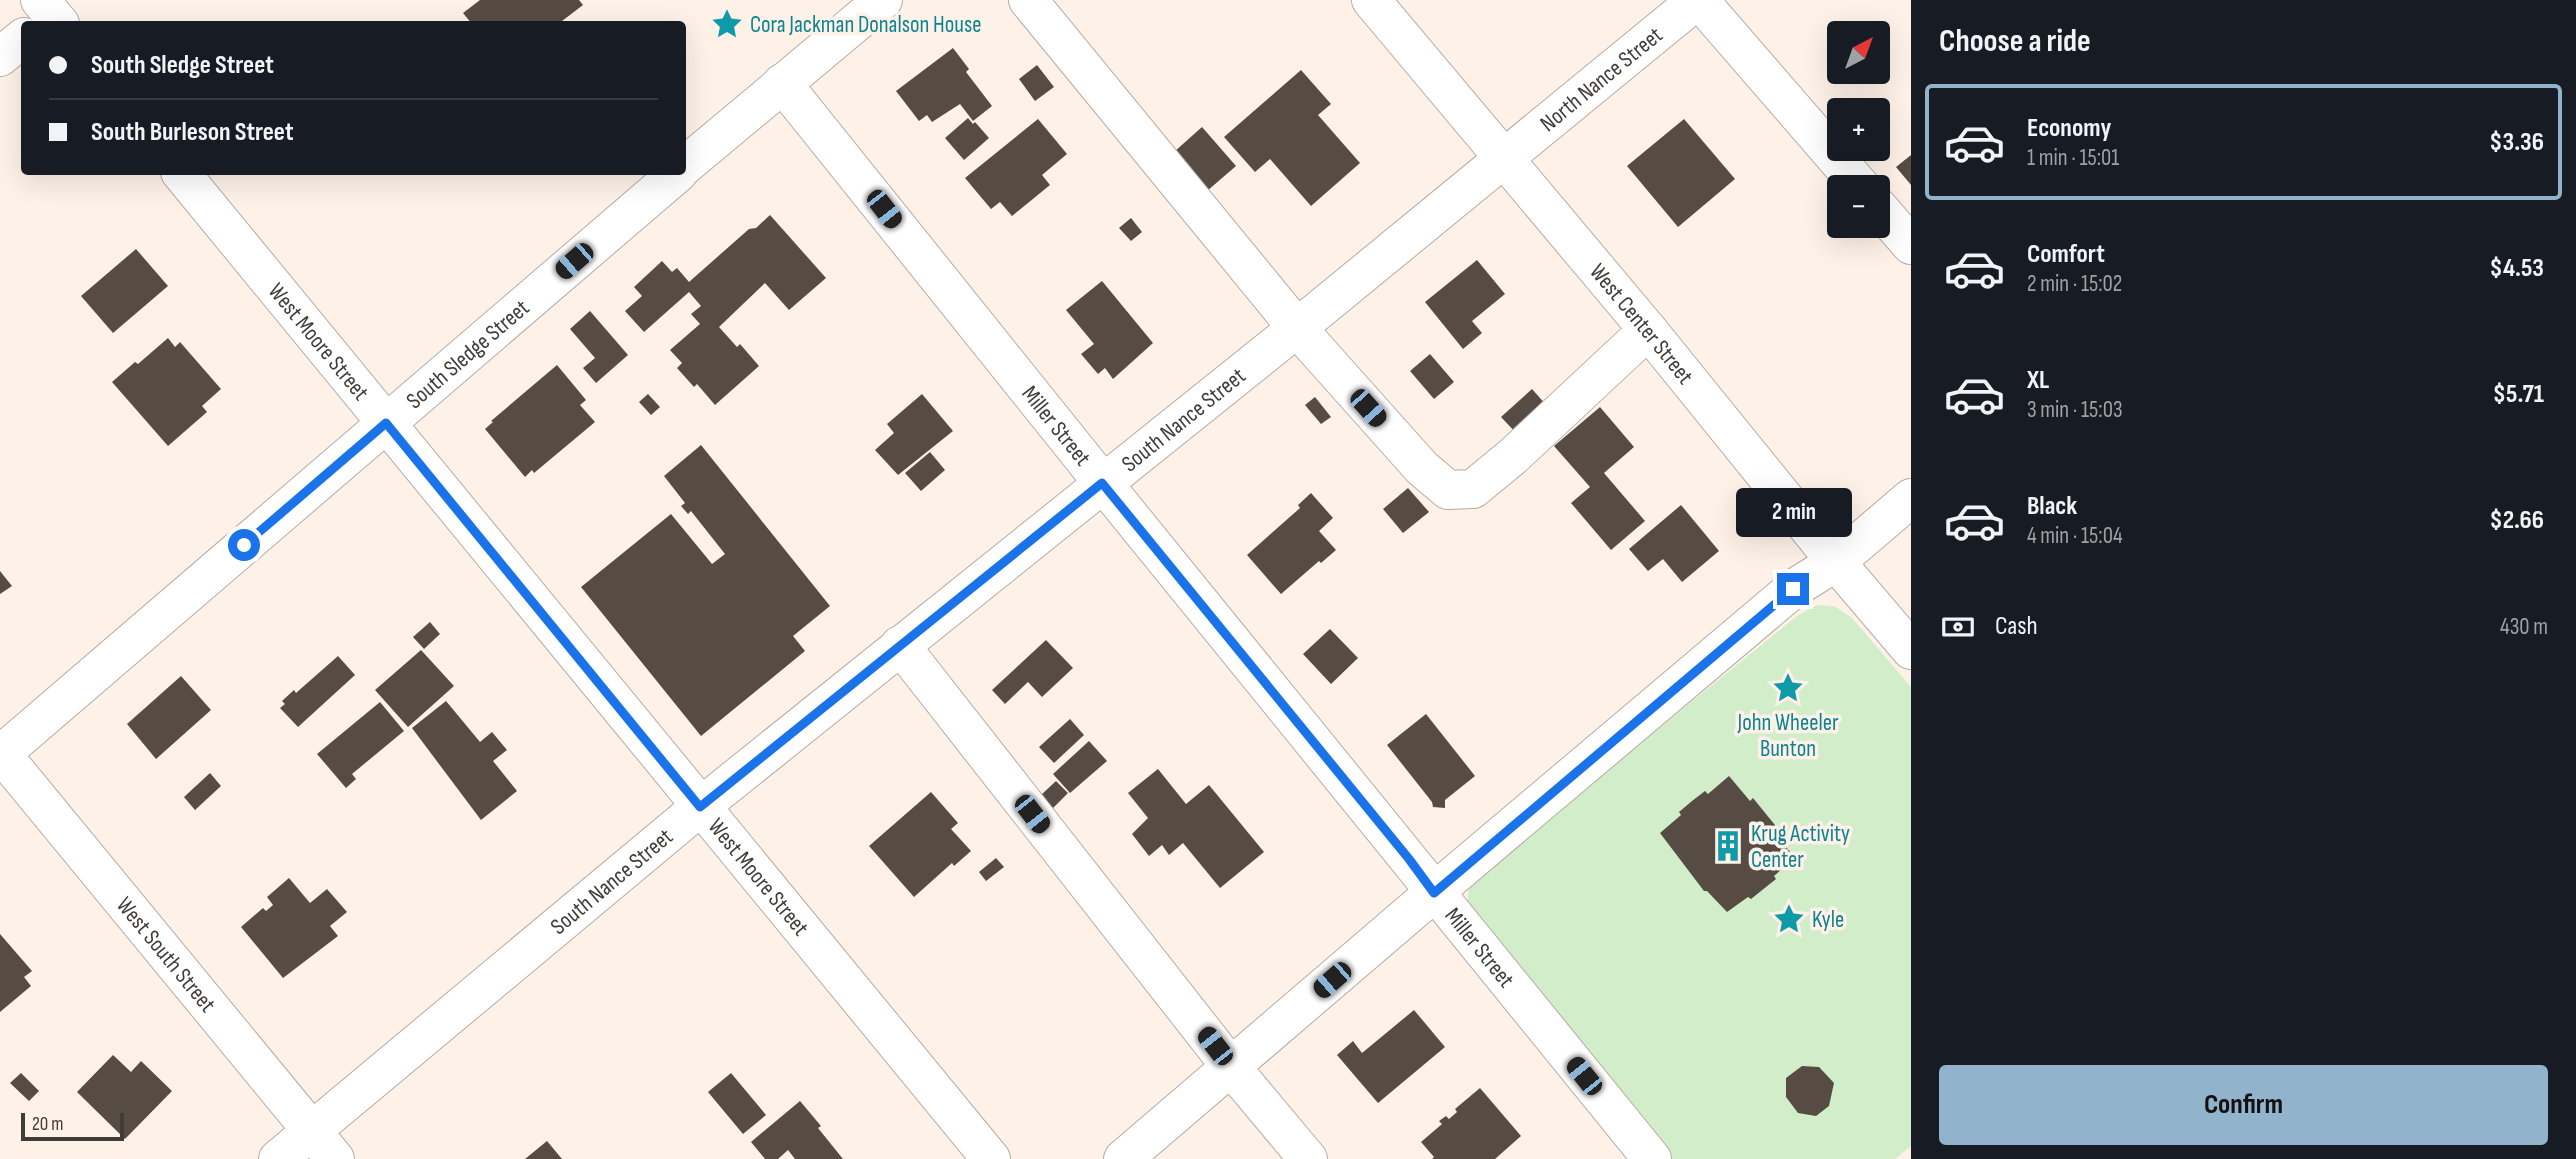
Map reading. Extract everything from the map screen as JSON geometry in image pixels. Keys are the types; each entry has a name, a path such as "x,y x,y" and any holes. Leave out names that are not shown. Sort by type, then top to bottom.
{"street":[{"name":"South Sledge Street","path":"686,166 883,0"},
{"path":"1028,0 1297,328 1422,468 1448,490 1473,489 1648,330"},
{"name":"West Center Street","path":"1371,0 1648,330 1911,650"},
{"path":"1698,0 1851,175"},
{"name":"North Nance Street","path":"1505,159 1698,0"},
{"path":"0,57 21,39"},
{"name":"Miller Street","path":"782,83 1102,483 1652,1159"},
{"name":"South Nance Street","path":"278,1159 323,1145 700,807 1505,159"},
{"name":"West Moore Street","path":"182,175 991,1159"},
{"name":"South Sledge Street","path":"1,753 675,175"},
{"path":"1890,221 1911,246"},
{"path":"1123,1159 1793,589 1836,562 1911,498"},
{"path":"900,645 1231,1068 1308,1159"},
{"name":"West South Street","path":"1,753 323,1145"}],"green space":[{"path":"1817,605 1834,606 1852,618 1911,687 1911,1146 1895,1159 1672,1159 1467,907 1469,883 1797,616"}],"building":[{"path":"480,0 579,0 583,5 562,21 470,21 463,13"},
{"path":"953,48 969,69 966,72 992,106 973,121 960,104 932,122 927,115 919,121 896,91"},
{"path":"1037,65 1054,87 1035,101 1019,79"},
{"path":"1301,70 1331,104 1318,115 1360,163 1311,206 1270,159 1255,172 1224,137"},
{"path":"968,118 989,138 964,160 945,138"},
{"path":"1038,119 1067,154 1042,175 1050,185 1012,216 1000,202 991,209 965,178"},
{"path":"1684,119 1735,179 1678,227 1627,166"},
{"path":"1202,127 1236,166 1207,191 1174,152"},
{"path":"1911,155 1911,185 1896,167"},
{"path":"770,215 826,278 789,310 765,283 719,327 737,347 740,344 759,366 715,405 697,384 694,387 677,368 682,363 670,350 700,324 691,314 701,306 689,292 644,332 625,311 642,296 634,287 662,261 672,272 677,268 689,282 749,229 756,228"},
{"path":"1131,218 1142,232 1131,241 1119,228"},
{"path":"136,249 168,286 113,333 81,296"},
{"path":"1477,260 1505,294 1472,321 1482,333 1463,349 1425,302"},
{"path":"1102,281 1153,343 1113,379 1105,368 1098,374 1081,354 1094,344 1066,310"},
{"path":"590,311 628,355 596,383 583,368 595,358 570,329"},
{"path":"168,338 175,347 180,342 221,389 202,406 207,412 168,446 112,382"},
{"path":"1430,354 1454,382 1434,399 1410,371"},
{"path":"557,365 586,400 580,405 595,422 534,473 532,470 525,477 485,429"},
{"path":"1532,389 1548,407 1517,434 1501,417"},
{"path":"648,394 660,407 651,415 639,402"},
{"path":"922,394 953,431 898,475 875,450 894,433 887,424"},
{"path":"1315,397 1331,417 1321,424 1305,405"},
{"path":"1600,407 1634,447 1604,473 1645,521 1611,550 1571,503 1590,487 1554,446"},
{"path":"701,445 830,606 793,636 805,651 701,736 581,587 671,514 712,564 725,554 691,511 688,514 681,506 685,503 664,476"},
{"path":"930,452 945,470 921,491 905,473"},
{"path":"1408,488 1429,512 1403,533 1383,509"},
{"path":"1311,493 1333,518 1319,531 1336,550 1281,594 1247,555 1300,508 1298,505"},
{"path":"1681,505 1719,551 1682,582 1663,559 1648,571 1629,549"},
{"path":"0,571 12,586 0,594"},
{"path":"430,622 440,634 424,649 413,637"},
{"path":"1330,629 1358,658 1331,684 1303,654"},
{"path":"1046,640 1073,668 1042,697 1028,682 1005,704 992,690"},
{"path":"421,650 454,686 408,727 375,690"},
{"path":"338,656 355,675 298,727 280,708 285,704 282,701 294,690 296,693"},
{"path":"181,676 211,710 156,759 127,724"},
{"path":"446,701 480,742 492,732 507,750 493,761 517,791 481,820 412,728"},
{"path":"380,702 404,731 352,774 356,779 346,788 317,754"},
{"path":"1426,714 1475,776 1445,800 1445,808 1433,807 1432,802 1387,745"},
{"path":"1070,719 1084,735 1054,763 1039,747"},
{"path":"1089,741 1107,761 1070,793 1053,774"},
{"path":"1158,769 1186,804 1209,785 1264,852 1220,888 1183,843 1169,855 1162,845 1149,856 1132,834 1148,818 1128,793"},
{"path":"210,773 221,786 195,810 184,797"},
{"name":"Krug Activity Center","path":"1729,776 1750,801 1753,798 1779,830 1775,834 1795,858 1774,876 1776,879 1751,899 1748,897 1727,912 1704,891 1660,833 1681,815 1679,812 1692,801 1705,791 1708,794"},
{"path":"1056,781 1068,793 1053,808 1041,795"},
{"path":"931,792 958,823 951,829 971,851 954,866 952,863 914,897 869,846"},
{"path":"996,858 1004,867 986,881 979,872"},
{"path":"289,878 310,903 327,889 347,912 330,926 338,936 283,978 241,927 263,908 266,911 273,905 267,897"},
{"path":"0,934 32,971 24,977 31,986 0,1012"},
{"path":"1414,1010 1445,1047 1378,1103 1337,1055 1353,1041 1362,1053"},
{"path":"113,1055 131,1072 141,1061 172,1091 125,1139 77,1092"},
{"path":"1802,1066 1819,1067 1834,1083 1829,1106 1816,1116 1798,1113 1786,1097 1786,1078"},
{"path":"21,1073 39,1091 29,1101 10,1083"},
{"path":"731,1073 766,1115 743,1134 708,1092"},
{"path":"1480,1088 1521,1136 1495,1159 1432,1159 1434,1157 1421,1142 1442,1124 1439,1121 1446,1116 1449,1119 1457,1112 1455,1109"},
{"path":"800,1101 843,1159 795,1159 788,1150 778,1159 765,1159 751,1142"},
{"path":"547,1141 562,1159 525,1159"}],"place":[{"name":"Cora Jackman Donalson House","path":"727,24"},
{"name":"John Wheeler Bunton","path":"1788,688"},
{"name":"Krug Activity Center","path":"1728,846"},
{"name":"Kyle","path":"1789,919"}],"route":[{"path":"244,545 386,423 700,807 1102,483 1434,893 1793,589"}]}
